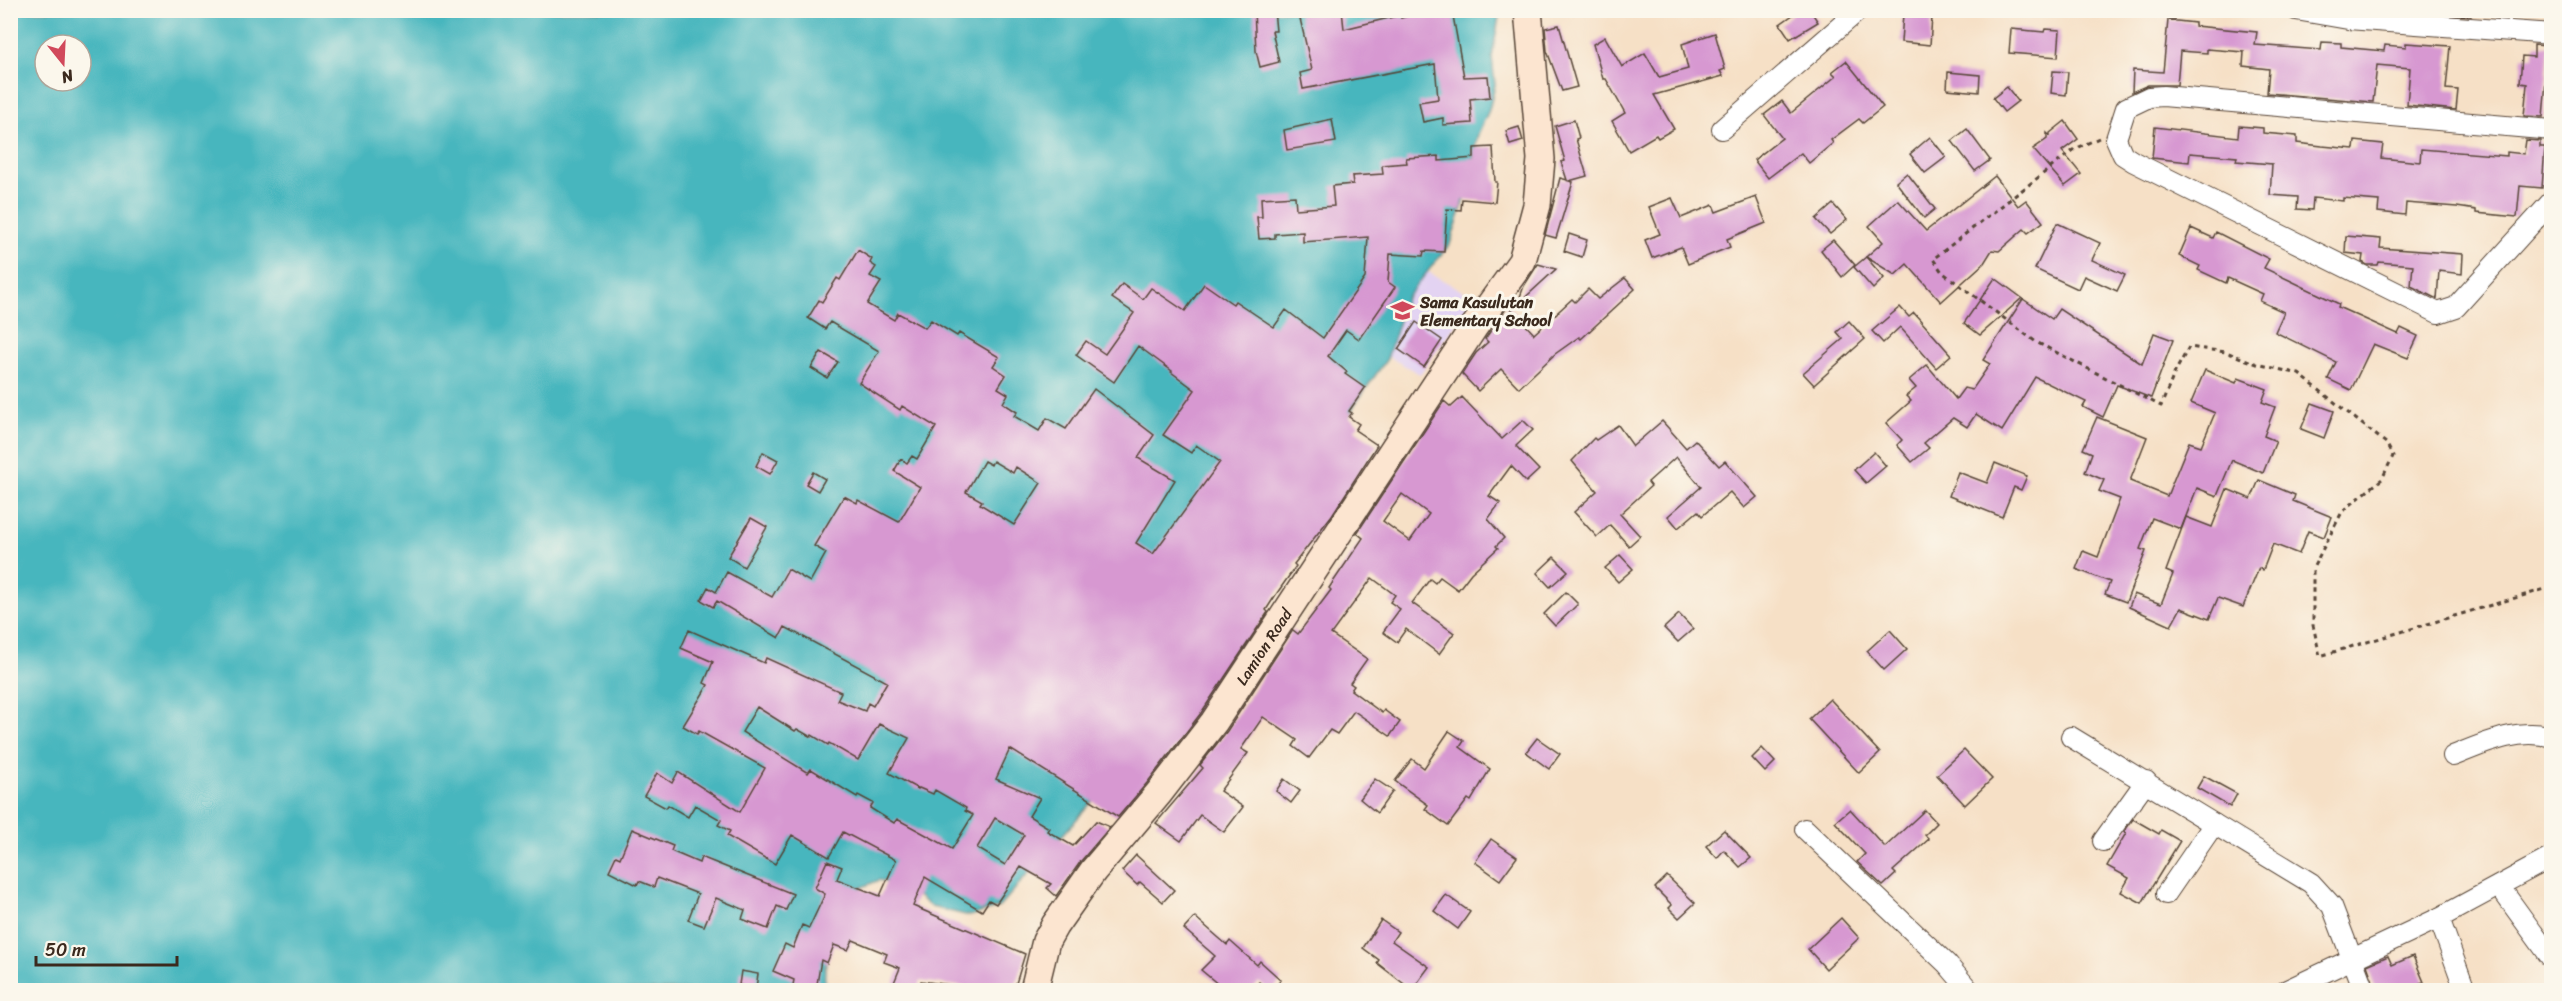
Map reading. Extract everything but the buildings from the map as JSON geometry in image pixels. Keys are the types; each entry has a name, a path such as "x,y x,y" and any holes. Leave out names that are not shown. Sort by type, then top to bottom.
{"street":[{"name":"Lamion Road","path":"1034,990 1046,941 1055,925 1093,871 1215,722 1474,327 1522,261 1537,205 1541,159 1528,10"},
{"path":"1722,129 1859,10"},
{"path":"2296,10 2348,19 2438,17 2552,34"},
{"path":"2552,130 2163,96 2149,98 2126,108 2116,139 2119,149 2134,162 2438,313 2450,310 2461,302 2552,201"},
{"path":"2453,756 2493,740 2522,734 2552,737"},
{"path":"2071,737 2146,781 2311,884 2323,894 2332,906 2364,990"},
{"path":"2103,841 2146,781"},
{"path":"2166,894 2214,824"},
{"path":"1805,829 1947,964 1969,990"},
{"path":"2287,990 2353,961 2439,918 2552,857"},
{"path":"2499,886 2552,959"},
{"path":"2439,918 2465,990"}],"path":[{"path":"2118,131 2075,149 1933,259 1942,272 2036,342 2161,406 2175,372 2189,347 2226,352 2257,364 2299,374 2386,443 2393,456 2382,479 2342,512 2313,568 2313,625 2320,656 2552,587"}],"shaded area":[{"name":"Sama Kasulutan Elementary School","path":"1419,267 1475,298 1420,374 1330,325"}],"water":[{"path":"10,11 1500,11 1492,57 1495,85 1489,110 1478,134 1461,211 1450,244 1406,298 1387,359 1355,404 1311,497 1106,786 999,907 970,916 931,907 908,888 879,880 860,888 829,952 825,979 827,990 11,990"}],"place":[{"name":"Sama Kasulutan Elementary School","path":"1402,311"}]}
